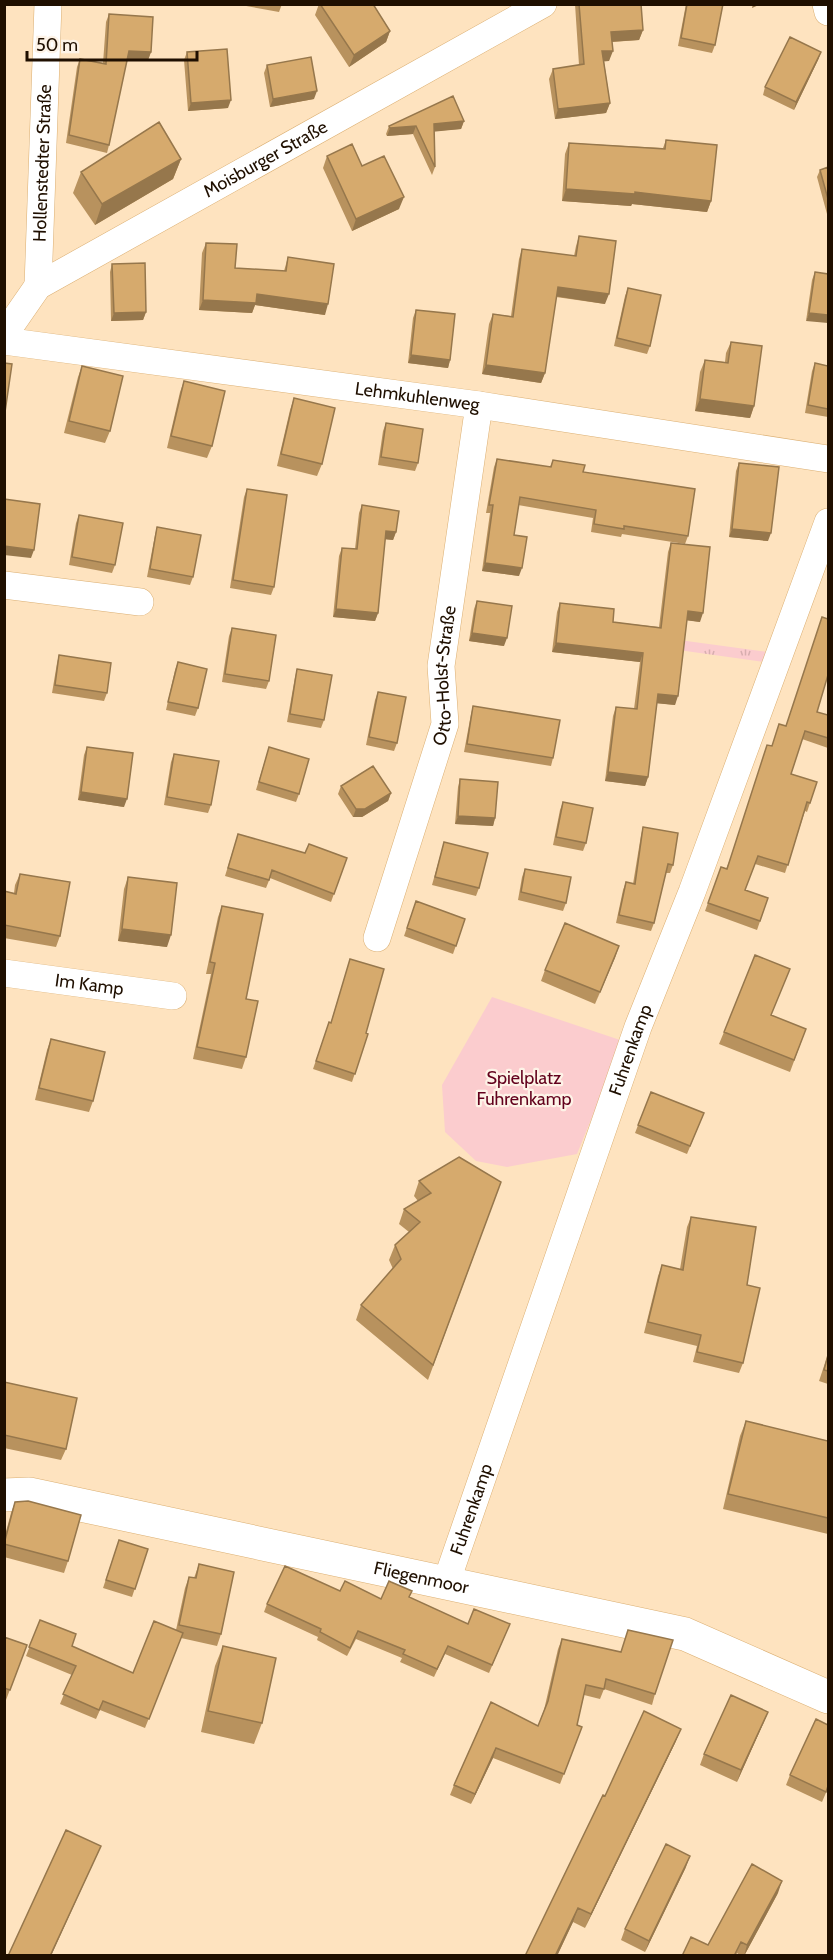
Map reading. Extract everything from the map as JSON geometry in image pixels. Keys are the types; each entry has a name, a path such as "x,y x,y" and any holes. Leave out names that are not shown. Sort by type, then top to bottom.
{"street":[{"name":"Hollenstedter Straße","path":"38,286 48,4"},
{"name":"Moisburger Straße","path":"4,335 38,286 543,4"},
{"path":"826,4 828,12"},
{"name":"Lehmkuhlenweg","path":"4,340 478,405 828,459"},
{"name":"Otto-Holst-Straße","path":"376,938 445,724 441,666 478,405"},
{"name":"Fuhrenkamp","path":"446,1583 638,1027 692,892 828,522"},
{"path":"4,585 140,602"},
{"name":"Im Kamp","path":"4,973 173,996"},
{"name":"Fliegenmoor","path":"4,1495 29,1494 685,1634 828,1697"}],"green space":[{"path":"657,637 767,652 764,662 657,647"},
{"name":"Spielplatz Fuhrenkamp","path":"492,997 623,1041 577,1154 507,1167 476,1161 445,1132 442,1085"}],"building":[{"path":"320,4 373,4 390,31 354,55"},
{"path":"579,4 641,4 643,30 611,32 613,51 602,51 610,103 558,109 553,69 584,64"},
{"path":"687,4 723,4 715,45 681,38"},
{"path":"109,14 153,17 151,52 129,51 109,145 69,135 80,59 106,64"},
{"path":"790,37 821,52 796,102 765,87"},
{"path":"227,49 231,100 191,103 187,52"},
{"path":"311,57 317,91 273,99 267,65"},
{"path":"453,96 464,121 434,124 435,167 416,126 390,128 389,126"},
{"path":"159,122 181,159 102,204 81,172"},
{"path":"666,140 717,145 711,201 635,192 635,194 566,189 569,143 665,149"},
{"path":"352,144 362,166 384,156 404,197 356,219 327,156"},
{"path":"828,167 828,199 820,170"},
{"path":"579,236 616,241 609,294 558,287 545,373 486,365 493,314 513,317 522,249 576,256"},
{"path":"206,243 237,244 235,268 286,271 288,257 334,264 328,304 257,294 256,303 203,300"},
{"path":"145,263 146,312 114,313 112,264"},
{"path":"815,272 828,274 828,315 809,313"},
{"path":"628,288 661,295 650,346 617,338"},
{"path":"416,310 455,314 450,360 411,355"},
{"path":"731,342 762,346 754,406 700,399 705,360 728,363"},
{"path":"4,363 12,364 4,419"},
{"path":"815,363 828,366 828,409 808,405"},
{"path":"82,366 123,376 110,431 69,421"},
{"path":"184,381 225,391 212,446 171,436"},
{"path":"294,398 335,408 322,464 281,454"},
{"path":"386,423 423,429 418,463 381,457"},
{"path":"497,459 551,467 553,460 585,465 583,472 695,489 688,536 624,526 624,529 594,524 596,510 520,497 514,535 527,537 522,568 485,563 493,505 489,505"},
{"path":"739,463 779,467 771,533 732,529"},
{"path":"247,489 287,495 274,587 233,580"},
{"path":"4,499 40,504 34,550 4,546"},
{"path":"362,505 399,511 396,532 386,531 378,613 336,609 342,548 357,549"},
{"path":"79,515 123,523 115,565 72,557"},
{"path":"157,527 201,535 193,577 150,569"},
{"path":"671,543 710,547 703,613 688,611 678,696 658,694 648,777 608,772 616,707 637,709 643,653 556,643 560,603 614,609 613,622 661,628"},
{"path":"477,601 512,606 507,638 472,633"},
{"path":"822,617 828,619 828,675 817,712 828,715 828,738 805,731 791,774 817,782 810,803 807,802 788,865 758,856 745,890 768,898 760,921 708,903 721,867 727,869 767,745 772,746 779,724 786,726"},
{"path":"232,628 276,635 269,681 225,674"},
{"path":"59,655 111,663 107,693 55,685"},
{"path":"178,662 207,669 198,708 168,702"},
{"path":"297,669 332,675 324,720 290,714"},
{"path":"378,692 406,697 397,743 369,737"},
{"path":"473,706 560,720 553,758 467,744"},
{"path":"87,747 133,753 127,799 81,792"},
{"path":"269,747 309,759 299,794 259,782"},
{"path":"174,754 219,761 211,805 167,797"},
{"path":"373,766 391,793 365,809 356,809 341,786"},
{"path":"460,779 498,782 495,818 458,816"},
{"path":"563,802 593,808 586,843 556,837"},
{"path":"643,827 678,833 673,865 668,864 654,923 619,915 626,882 635,884"},
{"path":"238,834 305,853 309,844 347,858 334,894 272,870 269,880 228,868"},
{"path":"444,842 488,853 479,888 435,877"},
{"path":"525,869 571,877 566,903 521,892"},
{"path":"20,874 70,882 60,936 4,925 4,891 16,894"},
{"path":"128,877 177,883 171,935 122,929"},
{"path":"416,901 465,919 456,946 407,928"},
{"path":"222,906 263,914 246,999 258,1001 246,1057 197,1047 215,963 210,962"},
{"path":"565,923 619,946 600,992 545,970"},
{"path":"755,955 790,969 771,1015 806,1029 794,1060 724,1032"},
{"path":"350,959 384,969 366,1033 368,1034 355,1074 316,1061 329,1022 331,1023"},
{"path":"51,1039 105,1052 93,1101 39,1088"},
{"path":"651,1092 704,1113 690,1146 638,1125"},
{"path":"459,1157 501,1182 433,1365 361,1305 401,1259 395,1245 420,1222 404,1209 431,1193 419,1181"},
{"path":"691,1217 756,1227 747,1285 760,1288 743,1363 697,1352 701,1335 648,1322 662,1265 683,1270"},
{"path":"828,1355 828,1371 824,1370"},
{"path":"4,1382 77,1398 66,1449 4,1435"},
{"path":"746,1421 828,1441 828,1518 728,1494"},
{"path":"28,1501 81,1515 68,1561 4,1544 15,1502"},
{"path":"119,1540 148,1549 135,1589 106,1580"},
{"path":"199,1564 234,1572 221,1634 179,1625 189,1577 196,1578"},
{"path":"285,1566 340,1591 345,1581 381,1599 389,1581 412,1591 409,1597 468,1624 474,1609 510,1624 492,1665 448,1646 437,1669 403,1654 405,1650 358,1631 350,1648 320,1632 321,1629 267,1604"},
{"path":"40,1620 76,1634 72,1646 133,1673 154,1621 183,1633 149,1719 103,1701 99,1710 63,1694 76,1666 29,1647"},
{"path":"628,1630 673,1640 655,1694 606,1679 604,1689 586,1685 577,1725 582,1727 564,1774 496,1748 475,1794 454,1785 491,1702 538,1726 548,1701 562,1639 621,1652"},
{"path":"4,1637 27,1645 10,1690 4,1688"},
{"path":"223,1646 276,1658 262,1723 208,1711"},
{"path":"731,1695 768,1712 741,1770 704,1754"},
{"path":"644,1711 681,1729 591,1914 578,1908 555,1956 525,1956 603,1795 605,1796"},
{"path":"816,1719 828,1725 828,1786 826,1792 790,1775"},
{"path":"66,1830 101,1846 50,1956 8,1956"},
{"path":"666,1844 690,1856 649,1941 625,1929"},
{"path":"752,1864 782,1881 747,1945 741,1942 734,1956 682,1956 691,1937 708,1945"}]}
